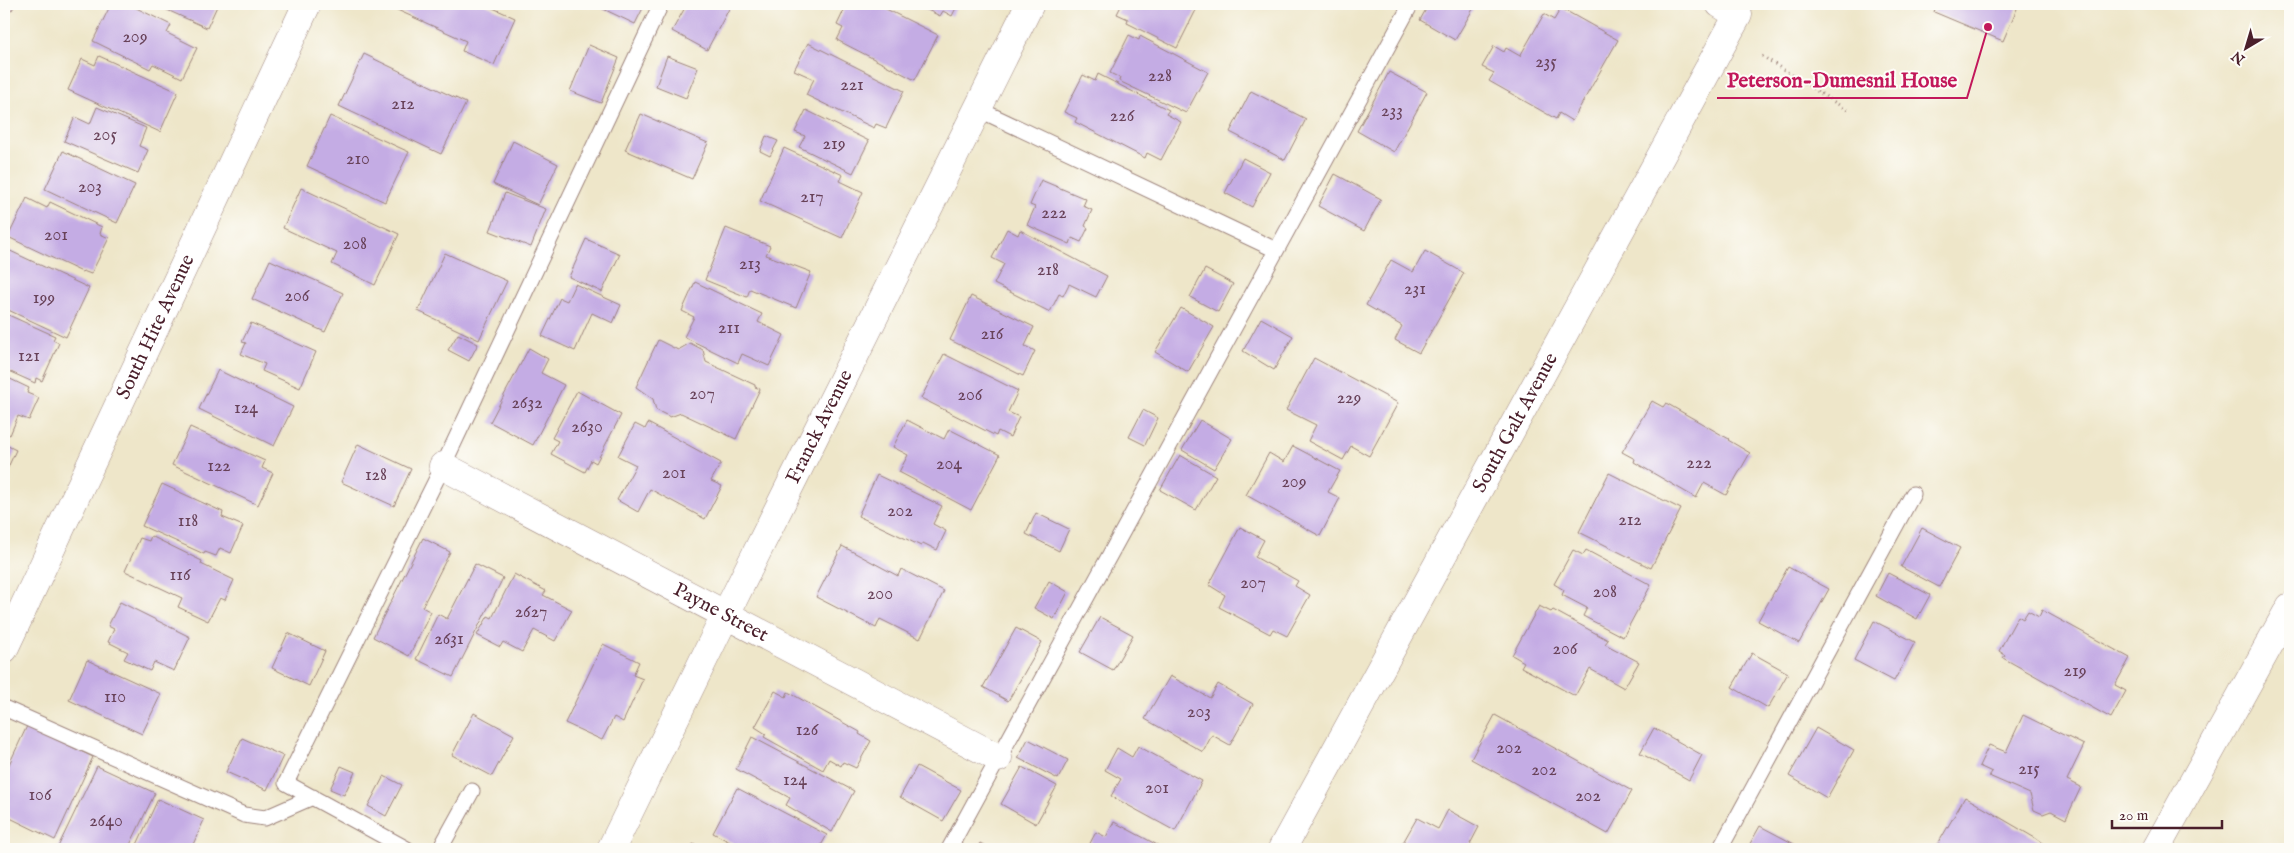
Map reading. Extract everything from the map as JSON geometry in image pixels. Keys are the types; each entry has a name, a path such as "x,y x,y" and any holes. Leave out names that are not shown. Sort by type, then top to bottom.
{"street":[{"name":"South Hite Avenue","path":"4,649 306,4"},
{"name":"Franck Avenue","path":"611,849 1030,4"},
{"name":"South Galt Avenue","path":"1282,849 1738,15 1720,4"},
{"name":"Payne Street","path":"443,466 998,758"},
{"path":"2156,849 2290,607"}],"lane":[{"path":"407,849 286,783 443,466 661,4"},
{"path":"949,849 1411,4"},
{"path":"978,109 1276,250"},
{"path":"1720,849 1914,494"},
{"path":"4,708 244,815 265,818 313,797"},
{"path":"440,849 472,791"}],"path":[{"path":"1762,56 1850,112"}],"building":[{"path":"4,4 15,4 12,10 4,6"},
{"path":"111,4 128,4 171,25 167,33 197,48 182,78 153,64 150,69 93,41"},
{"path":"154,4 218,4 207,28"},
{"path":"384,4 484,4 515,18 494,65 462,51 466,41"},
{"path":"598,4 645,4 635,24 597,6"},
{"path":"687,4 724,4 730,7 707,50 672,31"},
{"path":"847,4 856,8 859,4 876,4 938,35 915,80 837,40 843,28 837,25"},
{"path":"915,4 958,4 952,16 943,11 940,16"},
{"path":"1122,4 1193,4 1198,6 1177,48 1127,23 1128,19 1117,14"},
{"path":"1429,4 1476,4 1455,40 1420,20"},
{"path":"1937,4 2019,4 2003,41 1934,12"},
{"path":"1561,8 1618,40 1572,121 1559,113 1556,119 1489,81 1494,73 1482,67 1494,46 1504,52 1506,48 1520,56 1544,14 1554,20"},
{"path":"1129,35 1139,40 1140,36 1208,72 1186,113 1119,81 1120,78 1110,73"},
{"path":"808,43 904,91 886,128 876,124 874,128 806,95 814,79 794,70"},
{"path":"589,45 619,58 601,103 570,91"},
{"path":"364,54 466,103 441,154 339,106"},
{"path":"99,56 178,92 160,132 68,90 82,59 95,65"},
{"path":"667,56 698,68 686,98 656,86"},
{"path":"1389,72 1427,92 1394,152 1357,131"},
{"path":"1098,74 1169,110 1166,114 1181,122 1161,160 1147,153 1145,158 1075,122 1077,118 1064,112 1083,75 1095,81"},
{"path":"1251,91 1306,119 1285,160 1230,132"},
{"path":"97,107 146,128 139,146 148,150 138,173 64,141 75,117 90,124"},
{"path":"806,110 869,141 853,173 799,147 805,136 795,132"},
{"path":"641,114 708,143 692,179 625,150"},
{"path":"330,116 409,152 385,202 307,166"},
{"path":"766,136 778,141 770,156 760,151"},
{"path":"513,141 558,164 538,205 493,184"},
{"path":"784,148 843,175 840,181 863,192 842,238 760,201"},
{"path":"63,151 135,185 117,223 45,189"},
{"path":"1243,158 1270,172 1252,207 1225,193"},
{"path":"1335,174 1381,199 1364,231 1318,206"},
{"path":"1041,180 1086,199 1083,206 1092,210 1085,226 1088,228 1081,242 1072,238 1070,244 1027,225 1035,207 1030,205"},
{"path":"301,188 399,234 375,285 332,264 337,253 283,228"},
{"path":"505,193 546,209 531,247 490,231"},
{"path":"27,198 47,208 50,202 102,227 100,234 109,238 91,274 82,272 8,237"},
{"path":"726,228 770,246 766,255 811,272 796,308 750,289 747,297 705,280"},
{"path":"1007,229 1018,235 1020,230 1107,276 1096,297 1069,284 1063,296 1059,294 1050,312 994,284 1004,264 992,258"},
{"path":"586,239 620,254 602,292 569,277"},
{"path":"4,248 89,288 66,337 4,308"},
{"path":"1425,251 1464,273 1419,353 1395,340 1402,326 1366,305 1391,260 1413,272"},
{"path":"445,253 507,281 479,340 418,311"},
{"path":"270,260 343,293 325,332 252,299"},
{"path":"1205,269 1233,284 1218,312 1190,297"},
{"path":"695,282 762,314 758,322 784,335 769,366 742,354 738,363 684,337 694,317 682,311"},
{"path":"575,284 621,305 613,323 592,313 575,351 542,336 560,298 567,301"},
{"path":"971,296 1034,327 1025,346 1035,351 1023,376 950,340"},
{"path":"1181,308 1214,327 1188,372 1155,352"},
{"path":"4,313 55,336 53,340 59,343 42,381 36,378 35,383 4,369"},
{"path":"1261,318 1293,336 1274,370 1243,351"},
{"path":"251,323 316,352 300,388 262,371 265,364 241,354 246,343 242,342"},
{"path":"458,334 478,344 469,361 448,350"},
{"path":"658,340 678,350 690,343 703,350 706,362 760,389 736,439 681,413 670,417 656,410 653,399 636,387"},
{"path":"529,348 548,359 541,373 564,385 533,445 490,422"},
{"path":"944,354 1018,391 1008,412 1019,417 1010,437 998,431 996,436 921,398"},
{"path":"1314,358 1398,403 1369,456 1351,446 1343,460 1308,441 1316,425 1286,410"},
{"path":"218,370 293,407 274,446 199,409"},
{"path":"4,376 29,388 27,393 39,398 29,420 18,416 10,435 4,432"},
{"path":"577,391 621,415 596,463 591,460 585,472 551,454 558,441 552,438"},
{"path":"1652,401 1663,407 1666,403 1750,453 1726,495 1704,483 1696,498 1634,462 1635,459 1622,452"},
{"path":"1143,410 1158,418 1145,445 1129,437"},
{"path":"907,420 944,439 949,429 1000,455 971,510 899,472 908,455 893,447"},
{"path":"1200,420 1232,439 1214,469 1182,450"},
{"path":"648,423 721,463 711,481 722,486 705,519 650,489 638,512 617,500 636,465 618,456 635,424 645,429"},
{"path":"190,427 265,461 262,468 273,473 258,505 172,465"},
{"path":"4,444 16,450 4,476"},
{"path":"358,444 411,469 394,506 341,482"},
{"path":"1293,446 1340,471 1328,492 1340,498 1320,536 1246,495 1269,453 1284,462"},
{"path":"1180,455 1216,476 1196,510 1160,490"},
{"path":"1609,473 1681,509 1651,568 1579,532"},
{"path":"877,475 942,506 933,524 946,531 937,550 923,543 921,546 858,516"},
{"path":"162,484 223,512 222,517 243,526 231,553 220,548 216,556 205,552 204,554 142,526"},
{"path":"1036,513 1069,529 1059,551 1026,534"},
{"path":"1240,527 1264,540 1255,557 1298,581 1295,586 1310,595 1287,636 1273,629 1270,634 1219,607 1225,595 1209,585"},
{"path":"1922,528 1960,548 1939,587 1901,567"},
{"path":"151,536 202,561 201,564 234,580 225,600 220,598 208,621 178,607 182,598 125,571 140,538 149,541"},
{"path":"423,538 450,552 422,607 431,612 409,656 373,637"},
{"path":"842,546 898,576 901,569 944,591 920,639 880,619 876,628 816,597"},
{"path":"1573,550 1583,555 1586,550 1651,585 1623,637 1583,616 1587,608 1562,595 1564,590 1554,584"},
{"path":"475,564 503,578 453,677 416,659 438,614 447,619"},
{"path":"1788,567 1829,589 1799,643 1758,621"},
{"path":"1888,573 1930,595 1917,619 1876,596"},
{"path":"514,574 546,591 543,595 572,610 555,641 534,630 522,652 503,642 500,647 477,635 488,616 492,618"},
{"path":"1049,581 1068,592 1054,619 1034,608"},
{"path":"120,602 190,637 174,671 154,662 150,671 124,659 128,652 108,642 114,629 108,626"},
{"path":"1539,606 1551,612 1553,610 1608,640 1605,644 1639,662 1624,688 1590,669 1575,696 1521,667 1524,662 1512,655"},
{"path":"2042,610 2130,658 2115,685 2126,691 2111,718 2003,658 2005,655 1999,651 2018,616 2023,619 2028,611 2039,617"},
{"path":"1100,617 1133,635 1113,670 1080,652"},
{"path":"1874,621 1915,642 1894,681 1854,660"},
{"path":"1016,628 1042,642 1008,701 983,687"},
{"path":"288,633 325,651 309,686 272,668"},
{"path":"603,644 639,662 633,675 643,679 623,722 614,717 602,740 565,723"},
{"path":"1752,653 1788,673 1768,708 1732,687"},
{"path":"87,660 161,694 142,734 69,700"},
{"path":"1170,676 1210,698 1218,684 1253,704 1230,745 1212,735 1203,752 1145,719"},
{"path":"775,691 786,697 788,692 860,732 859,734 871,741 856,768 843,762 841,766 829,759 823,770 764,737 766,734 755,727"},
{"path":"474,713 514,735 492,776 452,755"},
{"path":"1495,715 1632,791 1608,834 1471,759"},
{"path":"2023,715 2084,745 2067,780 2081,787 2066,819 2051,811 2043,814 2034,810 2030,794 1989,776 1992,772 1979,766 1989,745 2006,752"},
{"path":"27,726 93,757 55,840 4,815 4,775"},
{"path":"1654,728 1702,755 1689,780 1640,753"},
{"path":"1816,728 1854,750 1827,798 1789,776"},
{"path":"752,737 854,791 832,832 786,805 790,798 736,769"},
{"path":"242,738 283,756 267,790 226,772"},
{"path":"1028,739 1068,760 1058,779 1018,758"},
{"path":"1138,746 1202,781 1175,831 1111,796 1121,779 1105,770 1117,748 1132,757"},
{"path":"97,766 155,793 128,849 57,849"},
{"path":"341,766 355,772 344,795 330,789"},
{"path":"917,766 961,790 943,821 900,797"},
{"path":"1022,767 1057,786 1036,824 1001,804"},
{"path":"384,776 402,785 386,816 368,806"},
{"path":"737,788 827,835 819,849 743,849 713,833"},
{"path":"1965,797 2048,847 2046,849 1935,849"},
{"path":"158,799 204,820 191,849 135,849"},
{"path":"1448,810 1479,827 1470,844 1480,849 1407,849 1401,846 1417,818 1438,829"},
{"path":"1114,822 1165,849 1087,849 1096,832 1106,837"},
{"path":"1760,826 1798,846 1796,849 1747,849"},
{"path":"980,843 991,849 976,849"},
{"path":"693,844 703,849 690,849"}],"place":[{"name":"Peterson-Dumesnil House","path":"1988,27"}]}
